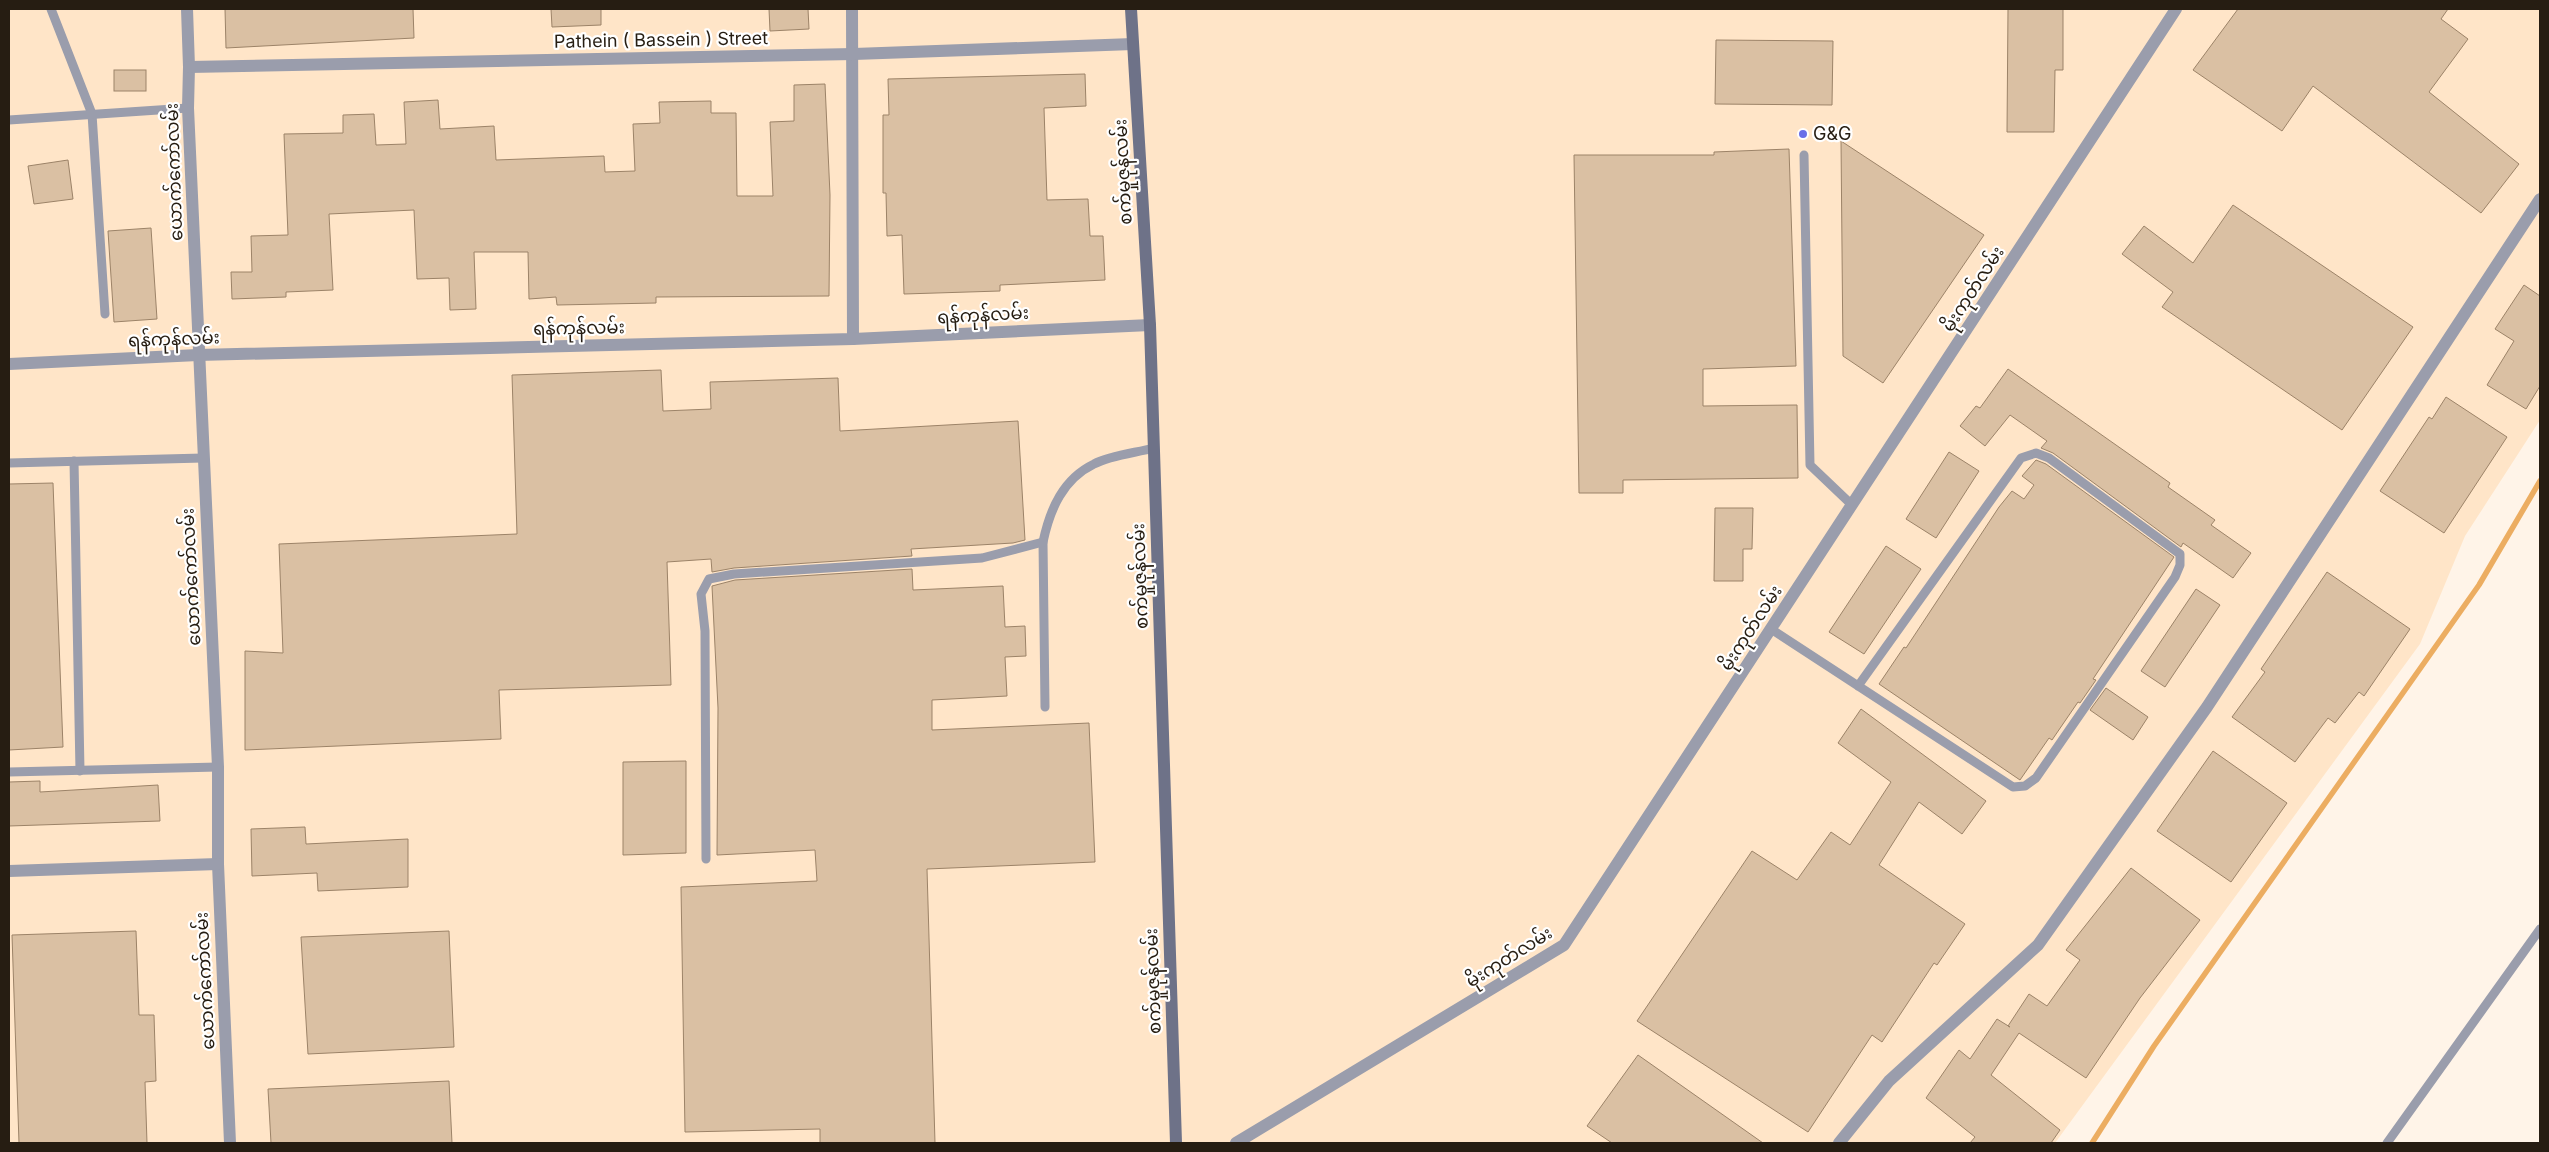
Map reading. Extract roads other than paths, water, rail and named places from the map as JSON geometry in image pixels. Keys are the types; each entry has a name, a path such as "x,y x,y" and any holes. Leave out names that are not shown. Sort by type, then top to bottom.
{"street":[{"name":"ယောက်ကော်လမ်း","path":"187,9 188,108 218,767 218,864 230,1143"},
{"path":"852,9 854,54 853,339"},
{"name":"စက်မှုဇုန်လမ်း","path":"1131,9 1150,325 1176,1143"},
{"name":"မိုးကုတ်လမ်း","path":"1236,1143 1564,945 2176,9"},
{"name":"Pathein ( Bassein ) Street","path":"189,67 854,54 1132,44"},
{"path":"1839,1143 1889,1081 2038,945 2207,707 2540,199"},
{"name":"ရန်ကုန်လမ်း","path":"9,364 198,355 853,339 1150,325"},
{"path":"9,872 218,864"}],"lane":[{"path":"51,9 92,114 105,314"},
{"path":"9,120 188,108"},
{"path":"1804,155 1810,465 1852,505"},
{"path":"1045,707 1043,542 1048,522 1068,481 1094,463 1154,448"},
{"path":"1771,629 1858,686 2013,787 2025,786 2036,778 2175,577 2180,565 2180,554 2049,458 2036,453 2021,458 1858,686"},
{"path":"9,463 203,458"},
{"path":"74,461 80,770"},
{"path":"706,859 705,632 701,594 709,579 734,574 982,558 1043,542"},
{"path":"9,772 218,767"},
{"path":"2387,1143 2540,929"}],"waterway":[{"path":"2092,1143 2154,1046 2479,585 2540,481"}],"place":[{"name":"G&G","path":"1803,134"}]}
